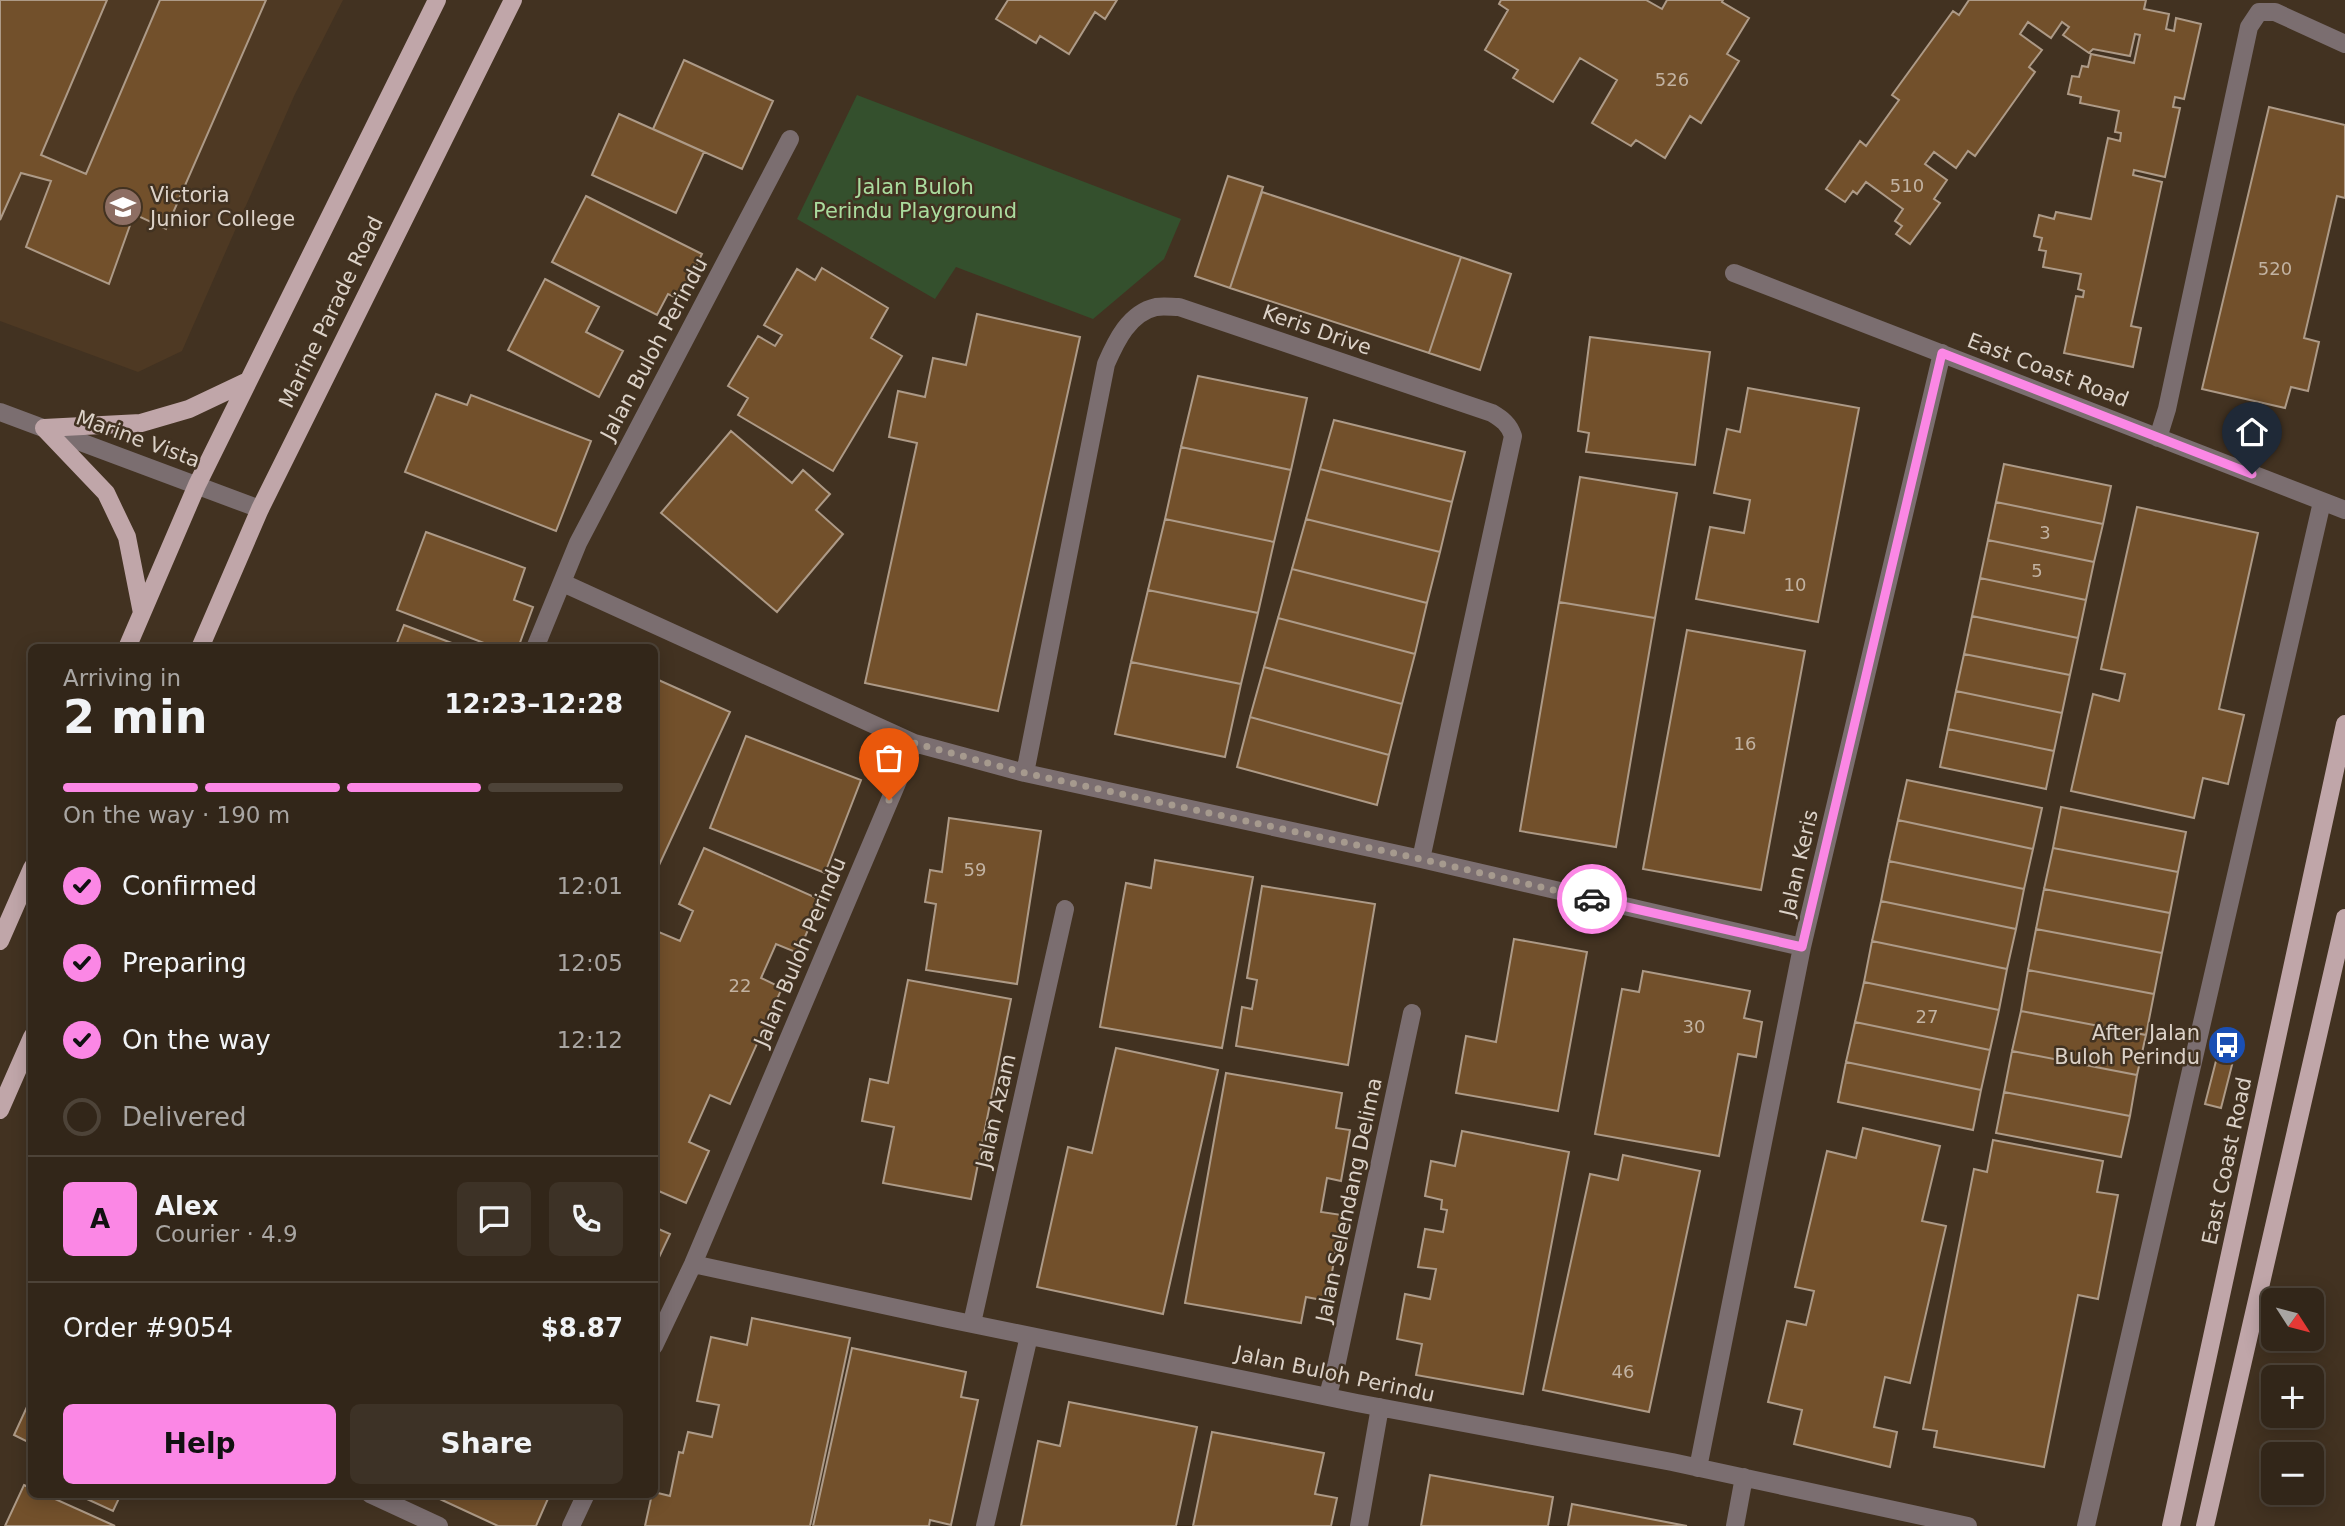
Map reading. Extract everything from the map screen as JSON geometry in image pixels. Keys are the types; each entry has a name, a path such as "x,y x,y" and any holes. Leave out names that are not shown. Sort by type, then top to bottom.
{"main road":[{"name":"Marine Parade Road","path":"129,644 197,485 246,382 437,0"},
{"name":"Marine Parade Road","path":"202,644 260,509 513,0"},
{"path":"44,428 141,423 189,409 246,382"},
{"path":"44,428 106,493 127,537 142,613"},
{"name":"East Coast Road","path":"2171,1526 2345,724"},
{"path":"0,941 28,877"},
{"path":"2205,1526 2345,918"},
{"path":"0,1110 28,1046"}],"street":[{"path":"2158,438 2167,409 2249,27 2259,12 2275,12 2345,44"},
{"name":"Jalan Buloh Perindu","path":"538,644 578,543 790,139"},
{"name":"East Coast Road","path":"1734,273 2345,510"},
{"name":"Keris Drive","path":"1025,773 1107,364 1118,335 1137,317 1155,307 1179,307 1492,413 1504,420 1511,430 1513,436 1421,859"},
{"name":"Jalan Keris","path":"1698,1468 1802,947 1942,353"},
{"name":"Marine Vista","path":"0,412 260,509"},
{"path":"2086,1526 2322,502"},
{"path":"563,583 914,743 1025,773 1421,859 1802,947"},
{"name":"Jalan Buloh Perindu","path":"658,1338 693,1264 914,743"},
{"name":"Jalan Azam","path":"972,1323 1065,909"},
{"name":"Jalan Selendang Delima","path":"1328,1395 1412,1013"},
{"name":"Jalan Buloh Perindu","path":"693,1264 1029,1336 1744,1477 1968,1526"},
{"path":"985,1526 1029,1336"},
{"path":"1359,1526 1380,1407"},
{"path":"1735,1526 1744,1477"},
{"path":"379,1498 439,1526"},
{"path":"571,1526 584,1498"}],"shaded area":[{"name":"Victoria Junior College","path":"0,0 343,0 295,94 182,351 138,372 0,321"}],"green space":[{"name":"Jalan Buloh Perindu Playground","path":"857,95 1181,219 1164,259 1093,319 956,267 935,299 797,219"}],"building":[{"path":"0,0 107,0 41,155 86,174 160,0 266,0 166,229 134,214 109,284 26,247 51,181 21,173 0,220"},
{"path":"1008,0 1117,0 1105,19 1095,12 1069,54 1040,36 1036,43 996,19"},
{"path":"1501,0 1646,0 1662,9 1667,0 1723,0 1722,2 1749,18 1727,54 1739,61 1701,123 1690,116 1665,158 1636,140 1631,146 1592,123 1617,80 1580,58 1553,102 1513,78 1518,70 1485,50 1508,10 1499,4"},
{"path":"1969,0 2146,0 2144,9 2169,14 2166,29 2174,31 2176,18 2201,24 2184,99 2175,97 2173,107 2180,108 2165,177 2134,170 2133,175 2162,182 2131,326 2141,328 2133,367 2064,353 2076,296 2083,297 2084,291 2078,289 2081,274 2043,267 2046,251 2039,250 2042,238 2034,236 2039,215 2054,219 2056,212 2091,219 2108,138 2120,141 2121,133 2115,132 2119,111 2080,103 2081,97 2068,94 2072,76 2079,77 2082,66 2088,67 2091,54 2134,63 2140,35 2135,34 2130,56 2093,49 2089,53 2063,35 2069,27 2062,22 2051,38 2028,22 2020,34 2042,50 2029,67 2035,72 1975,156 1968,151 1956,168 1934,152 1925,164 1947,180 1934,199 1940,203 1910,244 1896,234 1902,226 1895,221 1903,209 1866,182 1857,194 1853,191 1845,202 1826,189 1860,141 1866,146 1899,100 1892,95 1953,11 1959,15"},
{"path":"684,60 773,101 742,169 653,129"},
{"path":"2269,107 2345,125 2345,198 2337,196 2304,338 2319,342 2308,391 2291,387 2285,408 2202,389"},
{"path":"619,114 704,152 676,213 592,175"},
{"path":"1228,176 1263,187 1230,288 1195,276"},
{"path":"1262,192 1461,257 1429,353 1230,288"},
{"path":"586,196 702,254 679,299 668,294 657,315 552,262"},
{"path":"1461,257 1511,274 1480,370 1429,353"},
{"path":"822,268 888,308 871,338 902,356 833,471 738,415 748,398 728,386 758,336 775,346 782,335 764,325 797,269 815,280"},
{"path":"545,279 599,307 586,332 623,351 599,397 508,350"},
{"path":"977,314 1080,337 998,711 865,683 917,443 889,437 898,391 925,397 933,358 966,365"},
{"path":"1590,337 1710,352 1695,465 1586,452 1589,433 1578,431"},
{"path":"1198,376 1307,398 1291,470 1181,447"},
{"path":"1748,388 1859,408 1818,622 1696,599 1710,527 1744,533 1750,500 1714,493 1727,429 1740,432"},
{"path":"436,394 467,405 471,395 591,441 556,531 405,472"},
{"path":"1334,420 1465,452 1452,502 1320,469"},
{"path":"731,431 792,483 803,470 830,494 816,510 843,534 777,612 661,513"},
{"path":"1181,447 1291,470 1274,542 1165,519"},
{"path":"2004,464 2111,486 2103,524 1996,502"},
{"path":"1320,469 1452,502 1440,552 1306,519"},
{"path":"1580,477 1677,493 1655,618 1559,602"},
{"path":"1996,502 2103,524 2094,562 1988,540"},
{"path":"2137,507 2258,533 2219,709 2244,715 2228,784 2203,778 2194,818 2071,791 2093,694 2119,701 2125,674 2101,669"},
{"path":"1165,519 1274,542 1258,613 1148,590"},
{"path":"1306,519 1440,552 1427,603 1292,569"},
{"path":"426,532 525,568 514,600 533,607 519,644 486,644 397,610"},
{"path":"1988,540 2094,562 2086,600 1980,578"},
{"path":"1292,569 1427,603 1415,654 1278,618"},
{"path":"1980,578 2086,600 2078,638 1972,616"},
{"path":"1148,590 1258,613 1241,684 1131,662"},
{"path":"1559,602 1655,618 1616,847 1520,831"},
{"path":"1972,616 2078,638 2070,675 1964,654"},
{"path":"1278,618 1415,654 1402,704 1264,667"},
{"path":"404,625 454,644 397,644"},
{"path":"1687,630 1805,651 1761,890 1643,869"},
{"path":"1964,654 2070,675 2062,713 1956,691"},
{"path":"1131,662 1241,684 1225,757 1115,734"},
{"path":"1264,667 1402,704 1389,755 1250,717"},
{"path":"658,680 730,712 658,867"},
{"path":"1956,691 2062,713 2054,751 1948,729"},
{"path":"1250,717 1389,755 1377,805 1237,767"},
{"path":"1948,729 2054,751 2046,789 1940,767"},
{"path":"746,736 861,780 825,873 710,828"},
{"path":"1907,780 2042,808 2033,849 1898,820"},
{"path":"2061,807 2186,832 2178,872 2053,848"},
{"path":"949,818 1041,831 1017,984 926,970 936,904 925,902 930,870 942,872"},
{"path":"1898,820 2033,849 2024,889 1889,861"},
{"path":"704,848 821,900 798,953 776,944 761,978 782,988 730,1104 710,1095 689,1142 709,1151 686,1203 658,1191 658,932 680,941 693,911 679,904"},
{"path":"2053,848 2178,872 2170,913 2044,889"},
{"path":"1155,860 1253,877 1222,1048 1100,1027 1126,883 1151,888"},
{"path":"1889,861 2024,889 2016,929 1881,901"},
{"path":"1262,886 1375,904 1348,1065 1236,1046 1242,1007 1252,1009 1257,980 1247,978"},
{"path":"2044,889 2170,913 2162,953 2036,929"},
{"path":"1881,901 2016,929 2007,969 1872,941"},
{"path":"2036,929 2162,953 2154,994 2028,970"},
{"path":"1514,939 1587,952 1558,1111 1456,1093 1466,1036 1496,1042"},
{"path":"1872,941 2007,969 1999,1010 1864,982"},
{"path":"2028,970 2154,994 2146,1035 2021,1011"},
{"path":"1643,971 1750,991 1744,1018 1762,1022 1756,1057 1738,1054 1719,1156 1595,1134 1622,989 1639,992"},
{"path":"908,980 1011,999 971,1199 883,1183 894,1127 862,1121 870,1079 888,1083"},
{"path":"1864,982 1999,1010 1990,1050 1855,1022"},
{"path":"2021,1011 2146,1035 2137,1075 2012,1051"},
{"path":"1855,1022 1990,1050 1981,1090 1846,1062"},
{"path":"1116,1048 1218,1070 1163,1314 1037,1287 1068,1147 1092,1153"},
{"path":"2012,1051 2137,1075 2130,1116 2004,1092"},
{"path":"2217,1057 2233,1061 2221,1108 2205,1104"},
{"path":"1846,1062 1981,1090 1973,1130 1838,1102"},
{"path":"1226,1073 1342,1093 1336,1128 1350,1130 1341,1181 1327,1178 1321,1212 1342,1215 1327,1301 1306,1297 1301,1323 1185,1303"},
{"path":"2004,1092 2130,1116 2121,1157 1996,1133"},
{"path":"1863,1128 1940,1146 1922,1221 1946,1226 1910,1383 1885,1377 1874,1427 1897,1432 1890,1467 1794,1444 1802,1410 1768,1402 1787,1321 1806,1325 1814,1291 1795,1287 1827,1151 1856,1158"},
{"path":"1462,1131 1569,1152 1523,1394 1416,1375 1422,1344 1397,1339 1405,1294 1430,1299 1436,1269 1418,1267 1425,1229 1443,1232 1447,1210 1441,1209 1442,1200 1425,1196 1431,1161 1455,1166"},
{"path":"1993,1140 2103,1161 2097,1192 2118,1195 2098,1299 2078,1295 2044,1467 1934,1447 1937,1431 1923,1429 1974,1169 1987,1172"},
{"path":"1623,1155 1700,1171 1649,1412 1543,1390 1590,1174 1618,1180"},
{"path":"658,1229 670,1234 658,1260"},
{"path":"752,1318 850,1338 810,1526 645,1526 651,1498 658,1498 658,1493 670,1496 679,1452 683,1453 688,1432 712,1437 719,1405 697,1401 711,1337 747,1345"},
{"path":"852,1348 966,1372 961,1397 978,1400 951,1525 930,1520 929,1526 813,1526"},
{"path":"1069,1402 1197,1427 1176,1526 1021,1526 1038,1441 1060,1446"},
{"path":"28,1405 28,1442 14,1435"},
{"path":"1212,1432 1324,1453 1315,1494 1337,1498 1331,1526 1193,1526"},
{"path":"1430,1475 1553,1497 1548,1526 1421,1526"},
{"path":"24,1485 28,1487 28,1498 53,1498 115,1526 5,1526"},
{"path":"85,1498 119,1498 113,1511"},
{"path":"438,1498 548,1498 536,1526 498,1526"},
{"path":"1572,1504 1687,1526 1568,1526"}],"way so far":[{"path":"889,800 914,743 1025,773 1592,899"}],"place":[{"name":"Victoria Junior College","path":"123,207"},
{"name":"After Jalan Buloh Perindu","path":"2227,1045"}],"route":[{"path":"1592,899 1802,947 1942,353 2252,474"}]}
